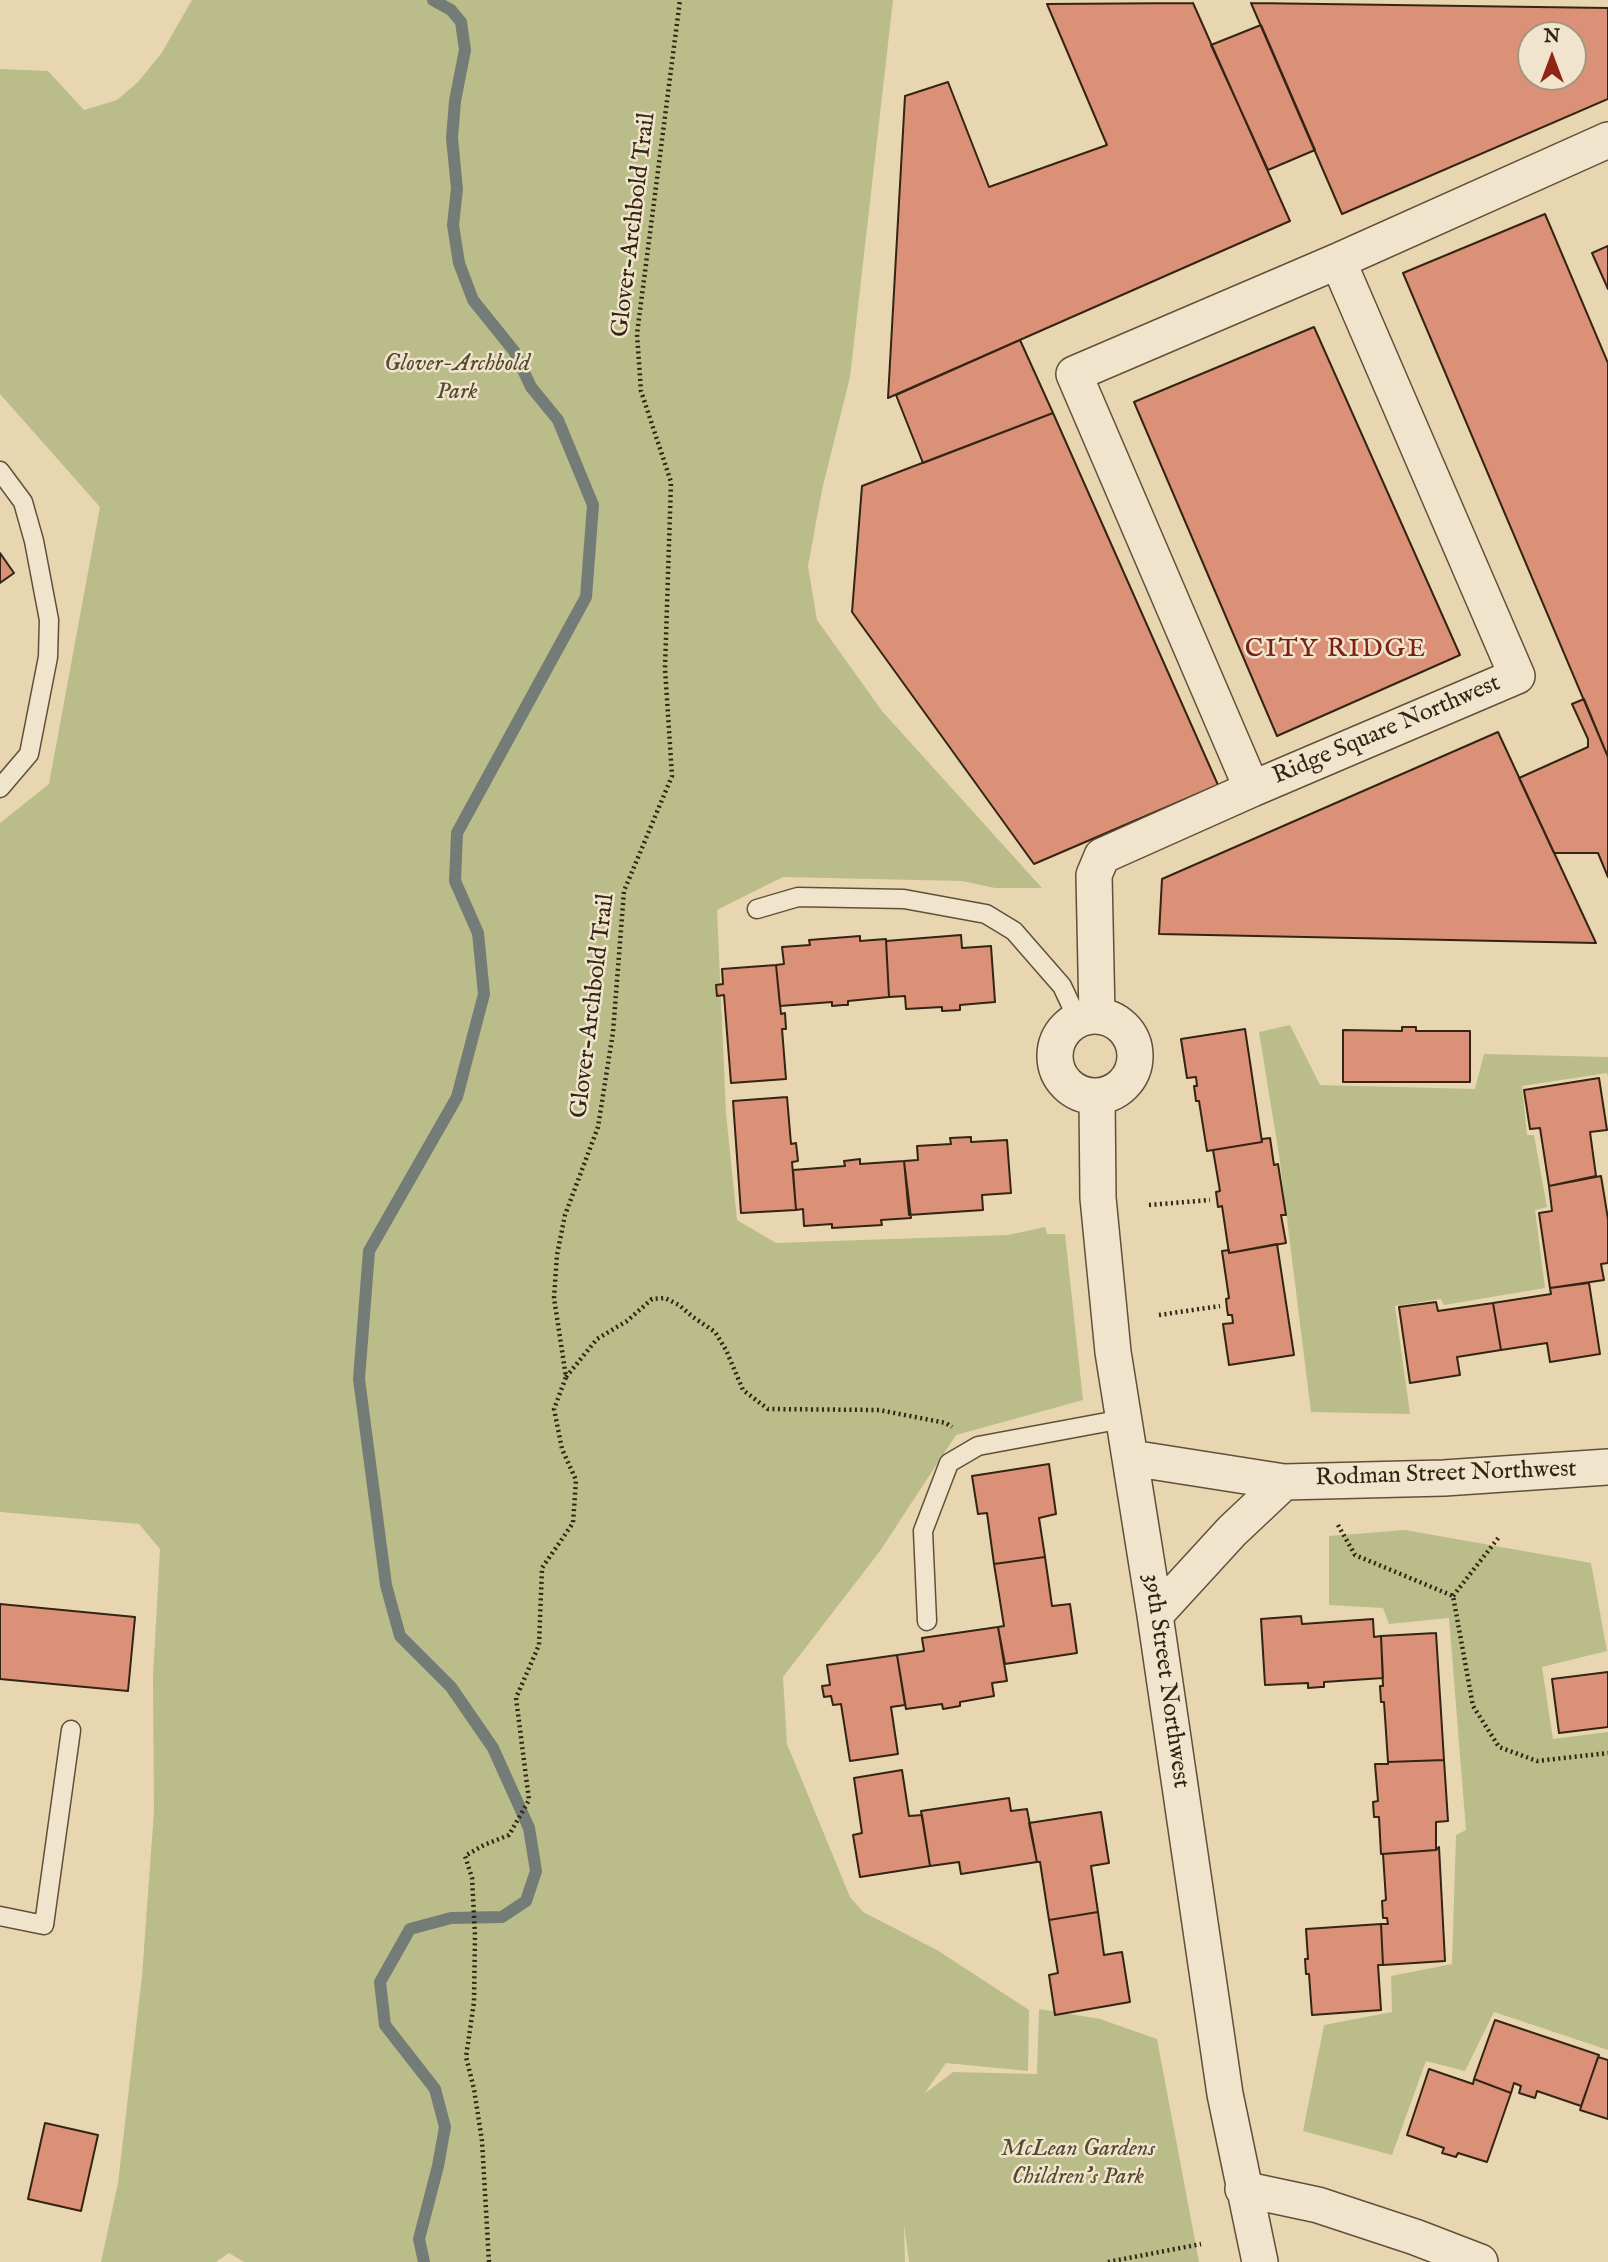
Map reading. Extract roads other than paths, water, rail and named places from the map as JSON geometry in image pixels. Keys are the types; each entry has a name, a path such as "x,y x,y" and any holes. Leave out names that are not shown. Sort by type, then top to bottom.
{"street":[{"name":"Ridge Square Northwest","path":"1338,261 1517,676 1252,789 1074,374 1608,141"},
{"path":"1087,1018 1094,875 1102,856 1252,789"},
{"path":"1087,1018 1107,1018 1124,1028 1131,1037 1136,1059 1128,1080 1108,1094 1083,1095 1071,1088 1056,1066 1055,1052 1059,1039 1067,1028 1087,1018"},
{"name":"39th Street Northwest","path":"1097,1096 1098,1198 1113,1352 1155,1615 1225,2094 1260,2262"},
{"name":"Rodman Street Northwest","path":"1131,1458 1284,1482 1444,1478 1608,1468"},
{"name":"Rodman Street Northwest","path":"1155,1615 1232,1531 1284,1482"},
{"path":"1243,2189 1318,2206 1415,2237 1480,2262"}],"lane":[{"path":"0,471 23,502 34,541 49,620 48,657 29,754 0,788"},
{"path":"757,909 797,897 904,899 986,914 1014,931 1087,1018"},
{"path":"927,1621 923,1531 949,1463 978,1446 1123,1419"},
{"path":"0,1916 44,1925 71,1730"}],"waterway":[{"path":"424,2262 419,2239 445,2127 435,2089 385,2025 380,1982 410,1929 451,1918 502,1917 526,1901 536,1871 529,1828 493,1748 451,1687 400,1636 386,1585 359,1379 369,1251 457,1097 484,994 478,933 455,881 457,833 586,597 593,505 558,420 531,387 514,351 473,300 459,263 453,225 457,189 452,138 455,101 465,50 461,22 451,10 433,0"}],"district":[{"name":"CITY RIDGE","path":"1336,651"}],"park label":[{"name":"Glover-Archbold Park","path":"457,379"},
{"name":"McLean Gardens Children's Park","path":"1078,2164"}]}
